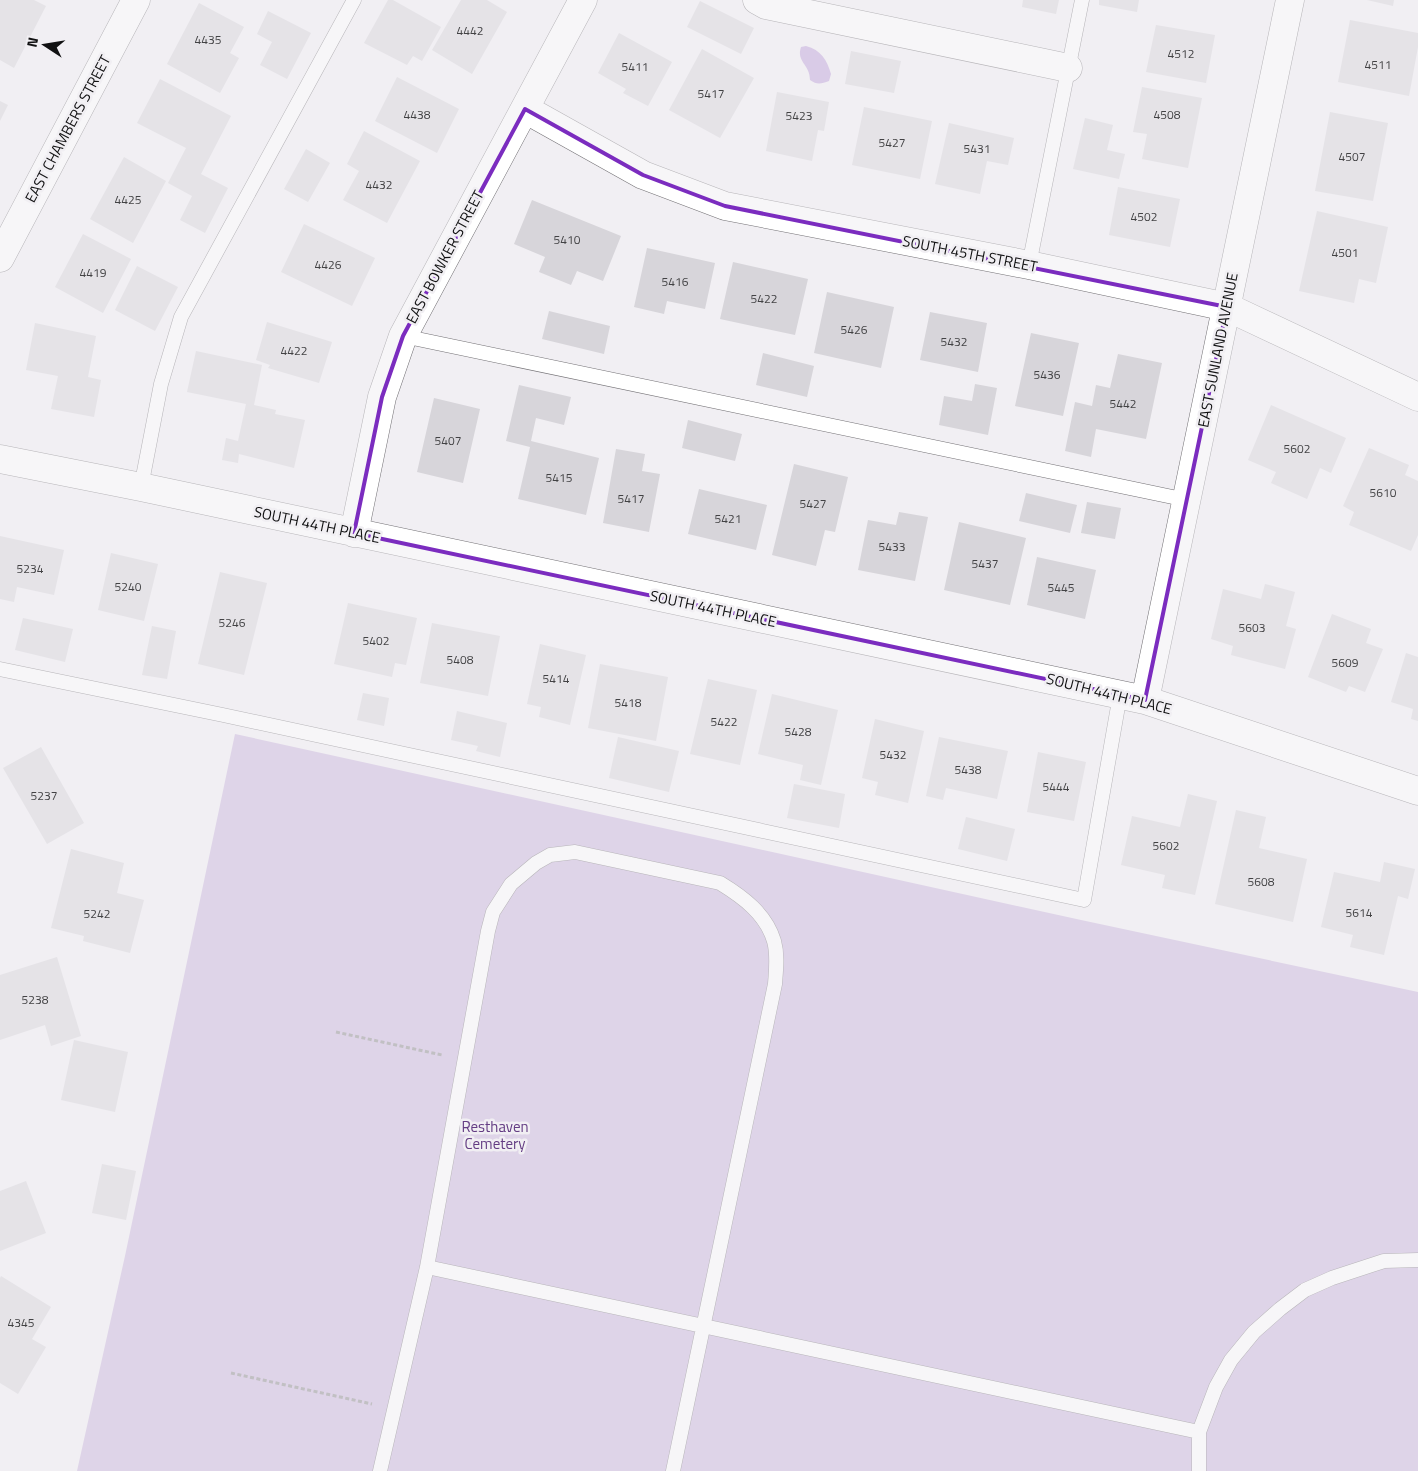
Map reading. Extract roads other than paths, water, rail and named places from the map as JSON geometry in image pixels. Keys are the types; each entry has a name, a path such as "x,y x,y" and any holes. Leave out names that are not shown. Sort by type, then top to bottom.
{"street":[{"name":"EAST CHAMBERS STREET","path":"0,258 136,0"},
{"name":"EAST BOWKER STREET","path":"354,533 382,397 403,336 583,0"},
{"path":"757,0 766,5 1068,68"},
{"name":"EAST SUNLAND AVENUE","path":"1133,697 1187,500 1290,0"},
{"name":"SOUTH 45TH STREET","path":"525,109 643,175 725,206 1029,265 1227,307 1418,396"},
{"name":"SOUTH 44TH PLACE","path":"0,459 141,487 1133,697 1418,791"}],"lane":[{"path":"141,487 161,384 181,317 354,0"},
{"path":"1029,265 1082,0"},
{"path":"403,336 1187,500"},
{"path":"0,669 242,719 1084,900 1133,697"},
{"path":"380,1471 427,1267 493,912 511,884 536,863 550,855 575,852 720,883 738,894 760,914 774,941 776,959 775,984 673,1471"},
{"path":"1199,1471 1199,1432 1216,1388 1232,1360 1254,1332 1305,1290 1332,1278 1384,1261 1418,1260"},
{"path":"427,1267 1199,1432"}],"park label":[{"name":"Resthaven Cemetery","path":"495,1136"}]}
